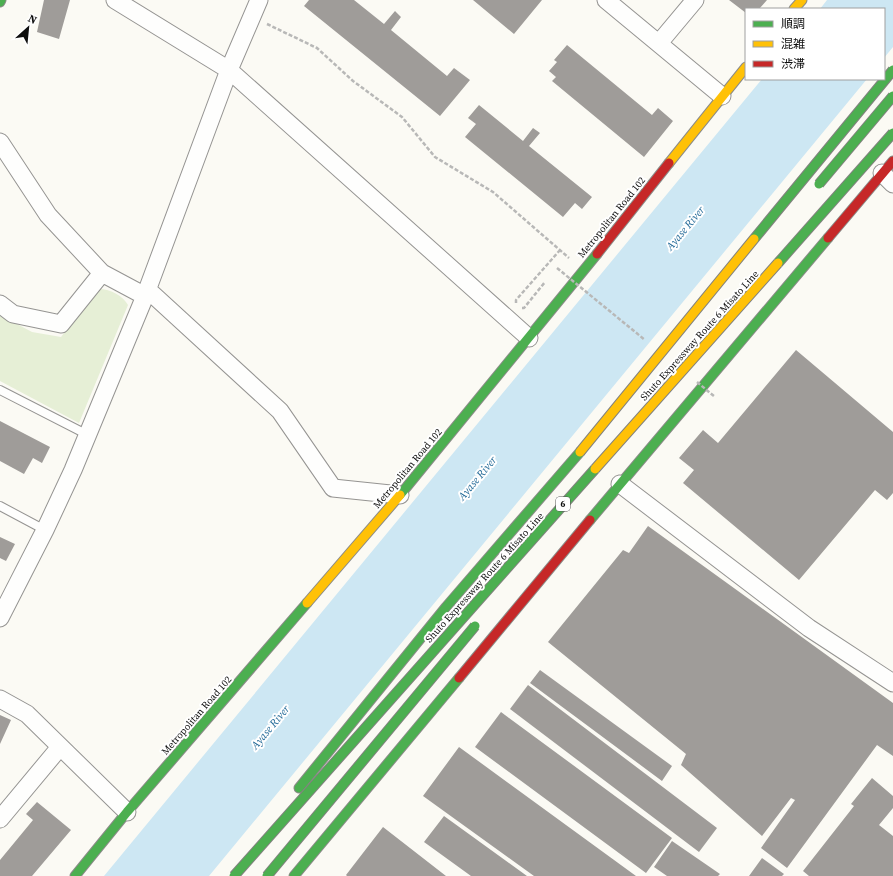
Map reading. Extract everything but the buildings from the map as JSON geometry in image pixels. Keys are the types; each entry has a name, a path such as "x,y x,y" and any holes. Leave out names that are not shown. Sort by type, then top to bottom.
{"main road":[{"path":"795,8 802,0"},
{"name":"Metropolitan Road 102","path":"74,876 127,812 400,495 529,338 745,68"},
{"path":"885,80 893,70"},
{"path":"227,876 446,608 580,452 885,80"},
{"path":"814,189 893,96"},
{"name":"Shuto Expressway Route 6 Misato Line","path":"570,511 651,414 893,133"},
{"name":"Shuto Expressway Route 6 Misato Line","path":"234,876 893,133"},
{"path":"294,876 620,484 887,179 893,161"},
{"path":"580,452 676,350"},
{"path":"267,876 479,620"}],"street":[{"path":"115,0 229,70 529,338"},
{"path":"0,618 45,530 88,435 147,293 229,70 260,0"},
{"path":"606,0 722,96"},
{"path":"659,43 695,0"},
{"path":"0,142 48,215 102,273 147,293 280,411 333,488 400,495"},
{"path":"0,304 13,314 62,324 102,273"},
{"path":"620,484 809,628 893,683"},
{"path":"0,699 27,714 127,812"},
{"path":"0,819 60,747"}],"lane":[{"path":"0,390 88,435"},
{"path":"0,506 45,530"}],"path":[{"path":"253,17 317,48 352,81 402,117 435,157 493,192 583,270"},
{"path":"548,279 524,308 518,307 516,300 560,250"},
{"path":"552,274 557,268 648,343"},
{"path":"691,377 715,397"}],"green space":[{"path":"99,289 108,290 116,294 128,305 79,423 0,381 0,315 32,332 61,337"}],"water":[{"path":"827,0 893,0 893,47 885,57 885,8 821,8"},
{"name":"Ayase River","path":"761,80 866,80 209,876 104,876"}],"traffic: fast":[{"path":"885,80 893,70"},
{"path":"754,239 885,80"},
{"path":"819,184 893,96"},
{"path":"778,263 893,133"},
{"path":"590,520 828,238"},
{"path":"400,495 597,254"},
{"path":"299,788 446,607 580,452"},
{"path":"234,876 595,469"},
{"path":"75,876 127,812 307,603"},
{"path":"267,876 475,626"},
{"path":"294,876 459,678"}],"traffic: slow":[{"path":"795,8 802,0"},
{"path":"669,163 745,68"},
{"path":"580,452 754,239"},
{"path":"595,469 778,263"},
{"path":"307,603 400,495"}],"traffic: jam":[{"path":"828,238 893,161"},
{"path":"597,254 669,163"},
{"path":"459,678 590,520"}]}
